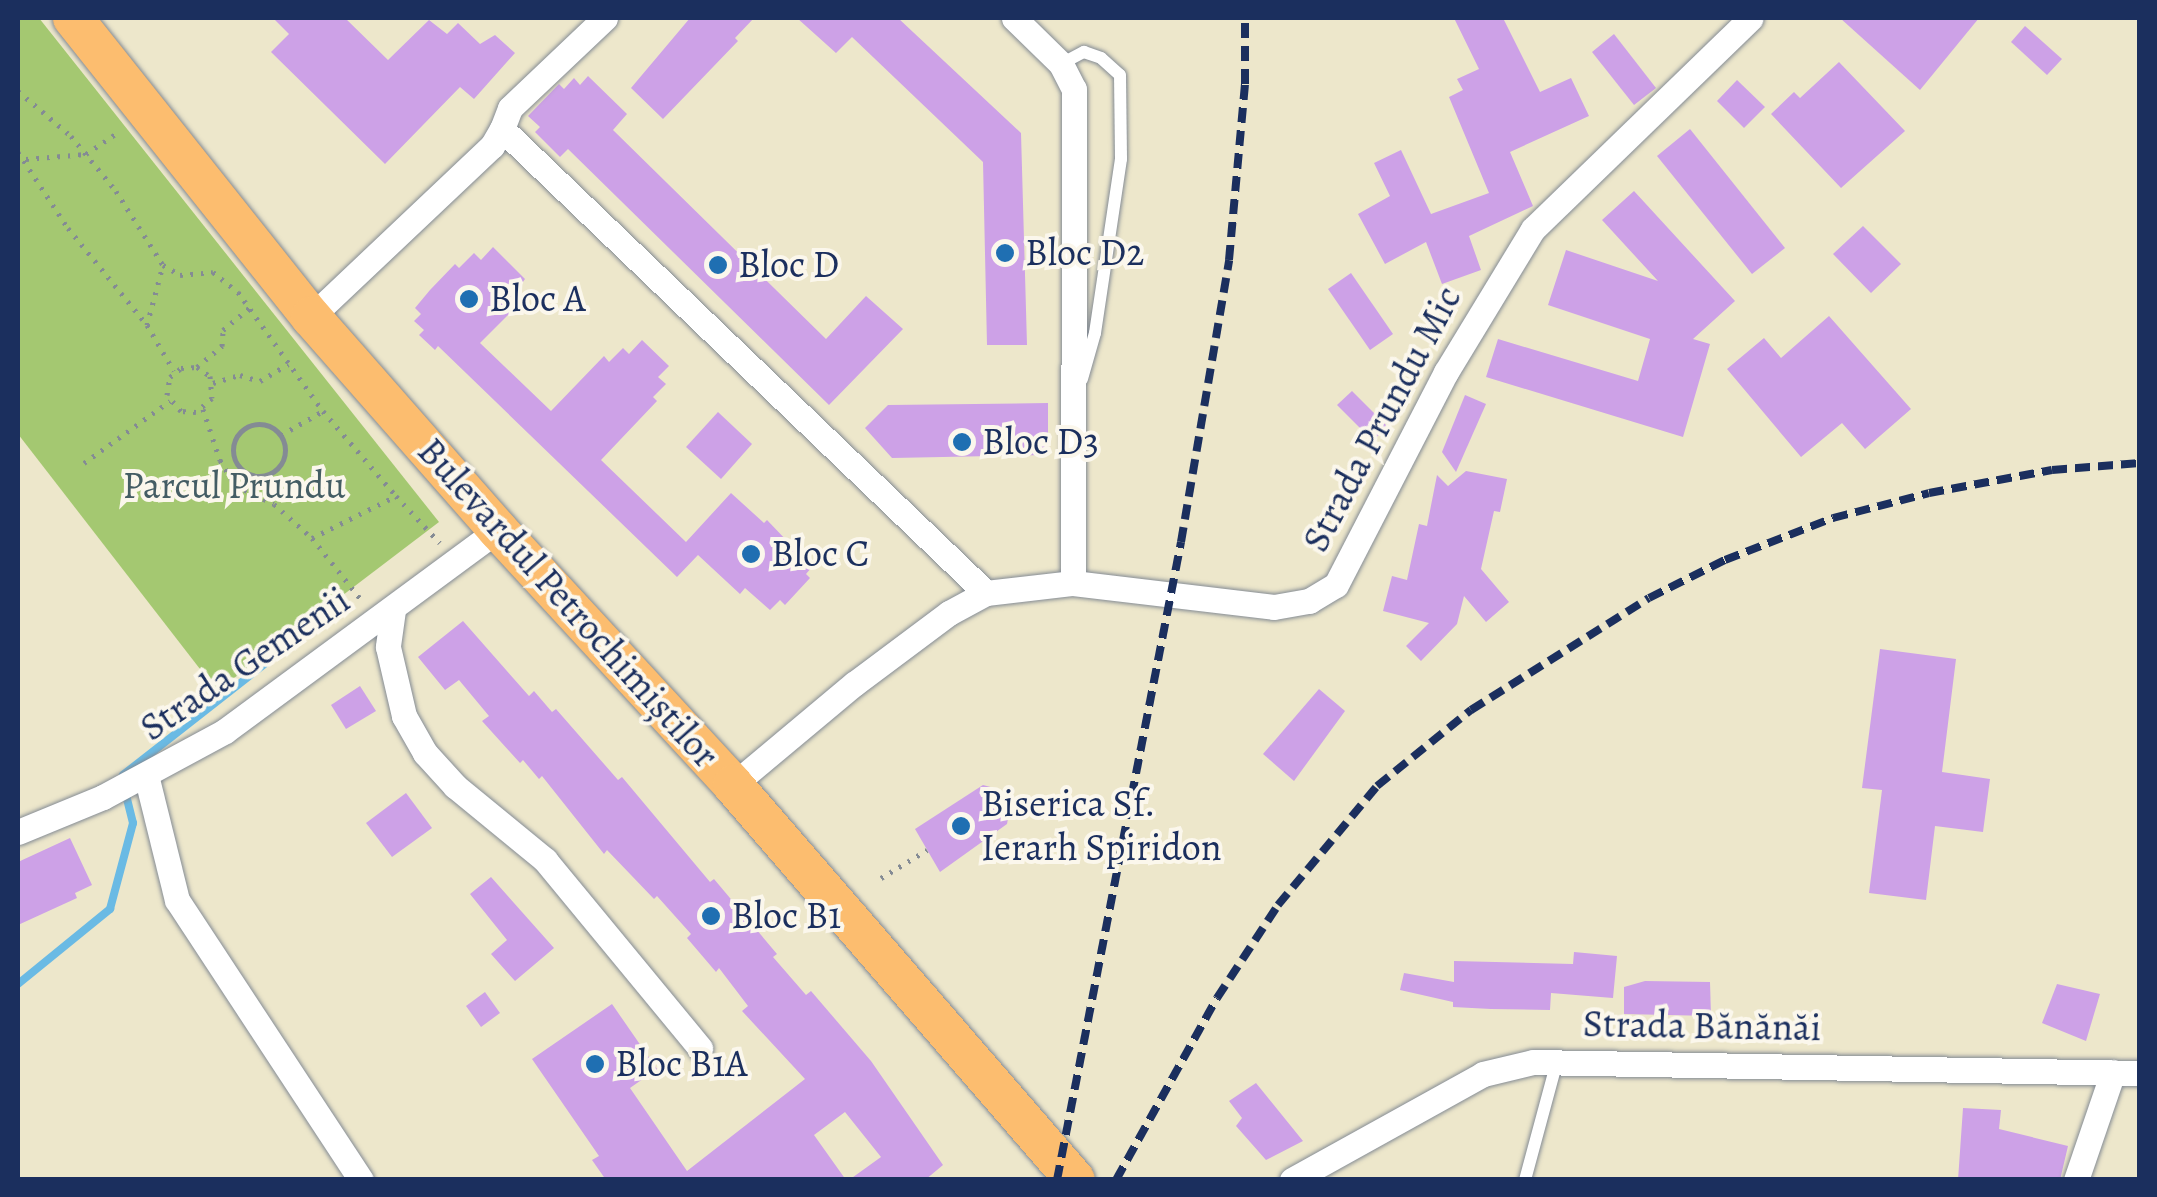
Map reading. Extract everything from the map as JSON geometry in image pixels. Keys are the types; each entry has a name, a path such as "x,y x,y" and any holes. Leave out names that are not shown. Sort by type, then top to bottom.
{"main road":[{"name":"Bulevardul Petrochimiștilor","path":"73,18 311,317 498,530 733,785 1075,1180"}],"street":[{"path":"311,317 492,146 510,108 606,18"},
{"path":"1014,18 1061,64 1074,88 1073,582"},
{"name":"Strada Prundu Mic","path":"733,785 854,684 949,613 986,593 1073,582 1274,607 1309,600 1336,585 1446,372 1532,229 1751,18"},
{"path":"502,129 986,593"},
{"name":"Strada Gemenii","path":"18,832 103,797 241,720 498,530"},
{"path":"385,616 404,716 426,754 455,786 545,860 700,1048"},
{"path":"146,774 177,900 361,1180"},
{"name":"Strada Bănănăi","path":"1292,1180 1483,1074 1557,1062 2140,1073"},
{"path":"2076,1180 2113,1072"}],"lane":[{"path":"1061,64 1084,52 1102,58 1120,74 1121,159 1095,333 1071,420"},
{"path":"1525,1180 1557,1062"}],"path":[{"path":"18,91 86,154 116,191 163,265 180,276 213,272 250,307 322,411 457,561"},
{"path":"26,159 86,154 148,112"},
{"path":"18,152 68,228 147,325 174,372"},
{"path":"147,325 163,265"},
{"path":"174,372 197,367 222,346 223,330 250,307"},
{"path":"213,383 240,376 260,381 274,377 288,364"},
{"path":"174,372 166,389 170,402 188,412 202,409 212,398 213,383 197,367"},
{"path":"84,463 170,402"},
{"path":"202,409 235,485 274,504 312,538 385,616"},
{"path":"281,435 322,411"},
{"path":"268,425 281,435 285,452 269,474 252,476 237,465 234,441 244,428 268,425"},
{"path":"226,469 237,465"},
{"path":"312,538 396,496"},
{"path":"881,878 927,850"}],"green space":[{"name":"Parcul Prundu","path":"18,18 39,18 439,522 217,691 18,434"}],"building":[{"path":"273,18 345,18 388,60 429,20 447,34 458,23 480,44 495,35 515,53 474,99 460,87 385,164 271,52 289,34"},
{"path":"690,18 754,18 735,38 738,41 663,119 631,88"},
{"name":"Bloc D2","path":"797,18 898,18 1021,133 1027,345 987,345 983,162 852,37 836,53"},
{"path":"1454,18 1503,18 1540,92 1571,78 1589,116 1510,152 1533,206 1469,236 1481,270 1442,284 1426,242 1385,264 1358,214 1390,196 1374,163 1401,150 1431,214 1489,193 1449,97 1463,90 1457,79 1479,69"},
{"path":"1840,18 1979,18 1920,90"},
{"path":"2025,26 2062,59 2047,75 2011,42"},
{"path":"1614,34 1656,88 1634,105 1592,52"},
{"path":"1839,62 1905,131 1841,188 1771,114 1794,92 1800,98"},
{"name":"Bloc D","path":"588,76 627,114 613,130 826,339 866,296 903,329 829,405 568,149 560,157 535,132 540,127 528,116 559,84 564,89 574,78 580,85"},
{"path":"1737,80 1765,107 1744,128 1717,101"},
{"path":"1690,129 1785,248 1752,274 1657,156"},
{"path":"1634,191 1735,301 1693,339 1710,344 1683,437 1486,377 1498,339 1638,381 1650,339 1548,305 1566,250 1658,281 1602,220"},
{"path":"1863,226 1901,264 1871,293 1833,254"},
{"path":"493,247 525,279 506,306 511,312 480,343 551,411 604,356 609,362 623,348 629,354 642,340 669,366 658,377 666,384 653,397 657,401 601,460 686,542 731,493 764,523 767,520 812,567 806,574 810,578 785,605 780,600 770,610 745,588 740,594 698,555 677,577 438,346 435,350 419,335 424,330 414,321 421,314 415,308 430,290 455,264 459,268 474,253 481,260"},
{"path":"1351,273 1393,334 1370,350 1328,289"},
{"path":"1829,316 1911,409 1865,449 1842,423 1801,457 1727,369 1764,338 1781,358"},
{"path":"1352,391 1387,426 1373,441 1337,405"},
{"path":"1465,395 1486,404 1456,472 1442,452"},
{"name":"Bloc D3","path":"1048,403 1048,455 892,458 865,428 888,405"},
{"path":"718,412 752,444 721,479 686,447"},
{"path":"1466,471 1507,479 1500,512 1494,511 1481,569 1509,602 1486,622 1464,596 1457,624 1421,661 1406,646 1429,623 1383,611 1392,576 1407,580 1419,524 1427,526 1437,475 1448,486"},
{"name":"Bloc B1","path":"463,621 529,696 534,691 552,712 556,709 618,780 622,777 710,882 714,879 777,954 773,957 806,995 811,991 871,1061 943,1165 925,1180 849,1180 881,1157 845,1112 814,1135 846,1180 606,1180 592,1160 599,1156 532,1059 612,1004 657,1069 630,1088 687,1171 805,1079 742,1011 748,1006 719,968 716,972 687,938 691,934 657,896 654,899 607,850 604,854 542,776 539,779 523,760 520,763 482,721 489,716 459,680 445,690 418,657"},
{"path":"1880,649 1956,659 1942,772 1990,779 1983,832 1935,826 1926,900 1869,893 1882,790 1862,788"},
{"path":"360,686 376,711 346,729 331,705"},
{"path":"1319,689 1345,711 1294,781 1263,754"},
{"name":"Biserica Sf. Ierarh Spiridon","path":"983,785 998,789 1010,807 1007,824 940,872 915,829"},
{"path":"406,793 432,828 392,857 366,823"},
{"path":"70,838 92,885 75,893 77,898 18,925 18,862"},
{"path":"491,877 554,948 515,981 491,954 507,940 470,894"},
{"path":"1574,952 1617,956 1613,998 1551,993 1550,1010 1491,1009 1453,1007 1453,1002 1400,990 1404,973 1454,982 1454,961 1573,964"},
{"path":"1645,981 1710,982 1711,1016 1624,1014 1624,987"},
{"path":"2057,984 2100,994 2086,1041 2042,1023"},
{"path":"485,992 500,1013 481,1027 466,1006"},
{"path":"1256,1083 1303,1141 1266,1160 1236,1126 1242,1118 1229,1101"},
{"path":"1963,1108 2001,1110 1999,1129 2068,1146 2060,1180 1958,1180"}],"waterway":[{"path":"123,775 276,655"},
{"path":"18,984 110,909 133,823 125,792"}],"railway":[{"path":"1057,1180 1181,542 1229,260 1245,84 1245,18"},
{"path":"1116,1180 1217,998 1278,905 1377,786 1471,710 1649,598 1725,560 1833,518 1929,493 2052,470 2140,463"}],"place":[{"name":"Bloc D2","path":"1005,253"},
{"name":"Bloc D","path":"718,265"},
{"name":"Bloc A","path":"469,299"},
{"name":"Bloc D3","path":"962,442"},
{"name":"Bloc C","path":"751,554"},
{"name":"Biserica Sf. Ierarh Spiridon","path":"961,826"},
{"name":"Bloc B1","path":"711,916"},
{"name":"Bloc B1A","path":"595,1064"}]}
